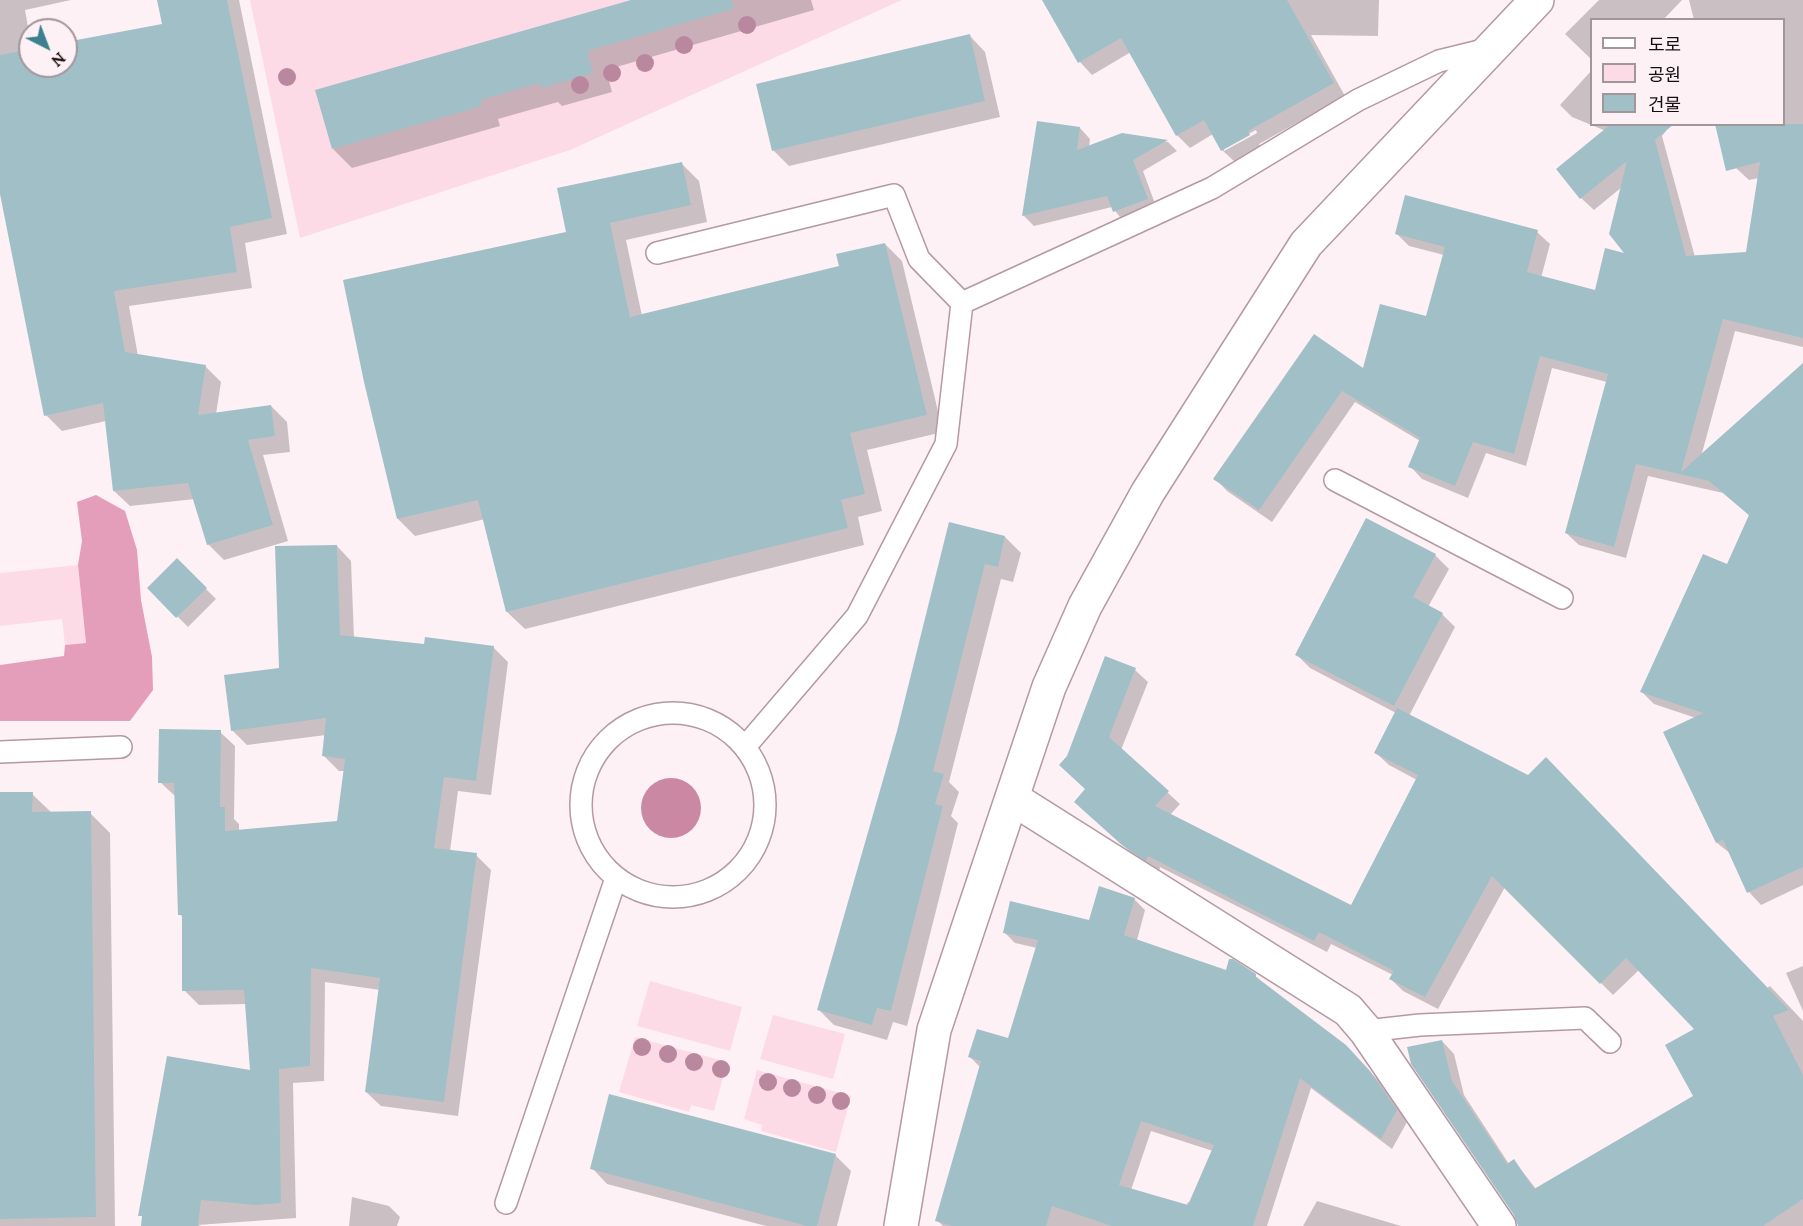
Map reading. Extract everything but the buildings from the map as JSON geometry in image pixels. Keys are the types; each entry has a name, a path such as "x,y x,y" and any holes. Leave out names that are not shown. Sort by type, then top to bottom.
{"street":[{"path":"901,1226 934,1030 1049,687 1085,606 1148,492 1306,244 1538,0"},
{"path":"1012,798 1348,1010 1366,1031 1499,1226"}],"lane":[{"path":"962,303 1212,188 1358,100 1439,61 1491,48"},
{"path":"657,253 894,195 919,259 962,303"},
{"path":"745,747 857,616 946,444 962,303"},
{"path":"1335,480 1562,598"},
{"path":"667,712 689,713 710,720 730,731 745,747 757,766 764,787 765,809 757,842 739,869 721,884 701,893 679,897 646,893 616,878 600,862 588,844 582,822 580,800 584,778 593,757 607,740 624,726 644,716 667,712"},
{"path":"0,752 121,747"},
{"path":"506,1203 616,878"},
{"path":"1366,1031 1420,1025 1585,1018 1611,1042"}],"green space":[{"path":"250,0 902,0 570,150 300,238"},
{"path":"78,565 86,643 65,645 62,619 0,626 0,573"},
{"path":"650,981 742,1007 730,1051 637,1026"},
{"path":"773,1015 845,1034 833,1079 760,1059"},
{"path":"635,1037 727,1062 714,1111 691,1105 689,1112 619,1092"},
{"path":"757,1070 851,1096 836,1152 761,1131 762,1125 744,1119"}],"shaded area":[{"path":"96,495 125,511 137,550 141,600 152,657 153,690 130,721 0,721 0,665 64,656 65,645 86,643 78,565 82,541 77,502"},
{"path":"665,778 677,778 688,783 696,791 701,808 699,820 688,833 677,838 665,838 654,833 646,825 641,814 641,802 646,791 654,783"}]}
